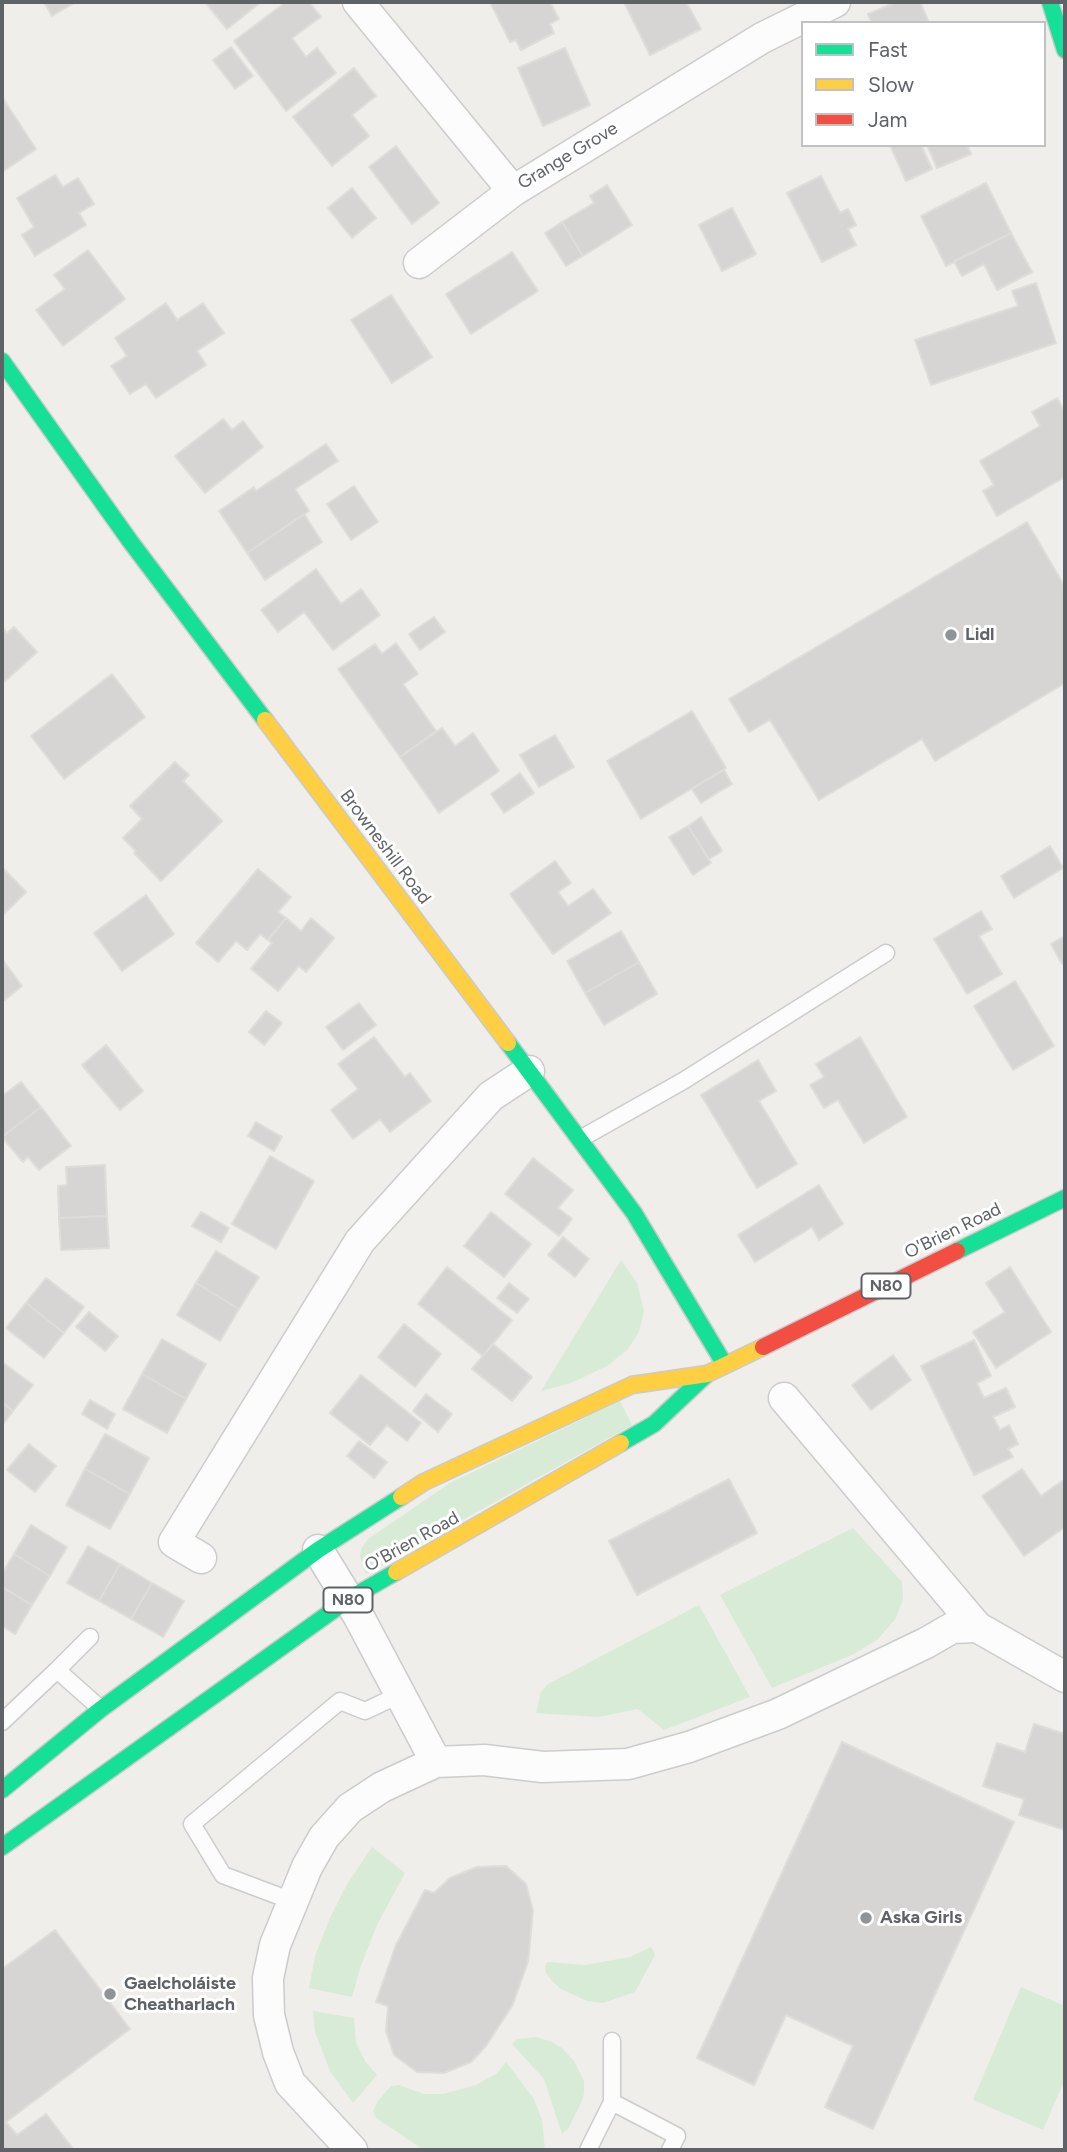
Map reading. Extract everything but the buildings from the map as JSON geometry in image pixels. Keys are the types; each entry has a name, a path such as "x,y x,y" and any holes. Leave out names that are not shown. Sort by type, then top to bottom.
{"main road":[{"path":"1050,2 1065,50"},
{"name":"Browneshill Road","path":"2,361 130,541 634,1213 725,1365"},
{"name":"O'Brien Road","path":"2,1847 349,1599 654,1424 707,1374 1065,1198"},
{"name":"O'Brien Road","path":"2,1790 101,1709 318,1550 424,1482 632,1385 707,1374"}],"street":[{"name":"Grange Grove","path":"359,2 513,191 762,38 835,2"},
{"path":"419,263 513,191"},
{"path":"201,1558 174,1542 360,1241 491,1096 530,1071"},
{"path":"784,1398 977,1628 1065,1677"},
{"path":"318,1550 349,1599 436,1762"},
{"path":"352,2150 290,2083 278,2052 269,2015 268,1978 275,1945 307,1867 324,1838 350,1808 382,1787 436,1762 484,1760 543,1767 628,1764 689,1747 778,1714 952,1628 977,1628"}],"lane":[{"path":"580,1139 683,1081 886,953"},
{"path":"2,1722 90,1637"},
{"path":"57,1670 101,1709"},
{"path":"292,1901 223,1875 192,1824 340,1701 365,1711 401,1694"},
{"path":"588,2150 612,2102 612,2041"},
{"path":"612,2102 677,2136 670,2150"}],"green space":[{"path":"621,1260 637,1283 644,1311 639,1332 627,1350 607,1366 571,1383 541,1391"},
{"path":"620,1401 632,1425 366,1574 360,1557 361,1549 368,1539 450,1483"},
{"path":"853,1528 902,1582 903,1599 896,1618 878,1639 854,1654 772,1688 720,1595"},
{"path":"699,1605 750,1697 664,1730 638,1709 598,1717 536,1713 541,1692 548,1684"},
{"path":"372,1847 405,1873 377,1925 352,1997 309,1988 315,1956 329,1920 346,1886"},
{"path":"651,1947 655,1955 635,1992 603,2003 587,2001 561,1989 546,1973 545,1966 548,1962 585,1965 630,1957"},
{"path":"1021,1987 1065,2006 1065,2079 1043,2130 973,2100"},
{"path":"313,2011 354,2018 356,2042 365,2061 377,2075 353,2103 330,2071 315,2032"},
{"path":"536,2037 562,2048 574,2061 584,2081 582,2101 568,2129 562,2134 544,2079 512,2044 517,2039"},
{"path":"506,2062 534,2099 542,2120 545,2150 424,2150 376,2118 373,2111 391,2086 399,2085 424,2094 443,2094 476,2085 496,2074"}],"traffic: fast":[{"path":"1050,2 1065,50"},
{"path":"2,361 130,541 265,720"},
{"path":"508,1043 634,1213 725,1365"},
{"path":"957,1251 1065,1198"},
{"path":"621,1443 654,1424 707,1374"},
{"path":"2,1790 101,1709 318,1550 401,1497"},
{"path":"2,1847 349,1599 396,1572"}],"traffic: slow":[{"path":"265,720 508,1043"},
{"path":"401,1497 424,1482 632,1385 707,1374 763,1347"},
{"path":"396,1572 621,1443"}],"traffic: jam":[{"path":"763,1347 957,1251"}],"place":[{"name":"Lidl","path":"951,635"},
{"name":"Aska Girls","path":"866,1918"},
{"name":"Gaelcholáiste Cheatharlach","path":"110,1994"}]}
